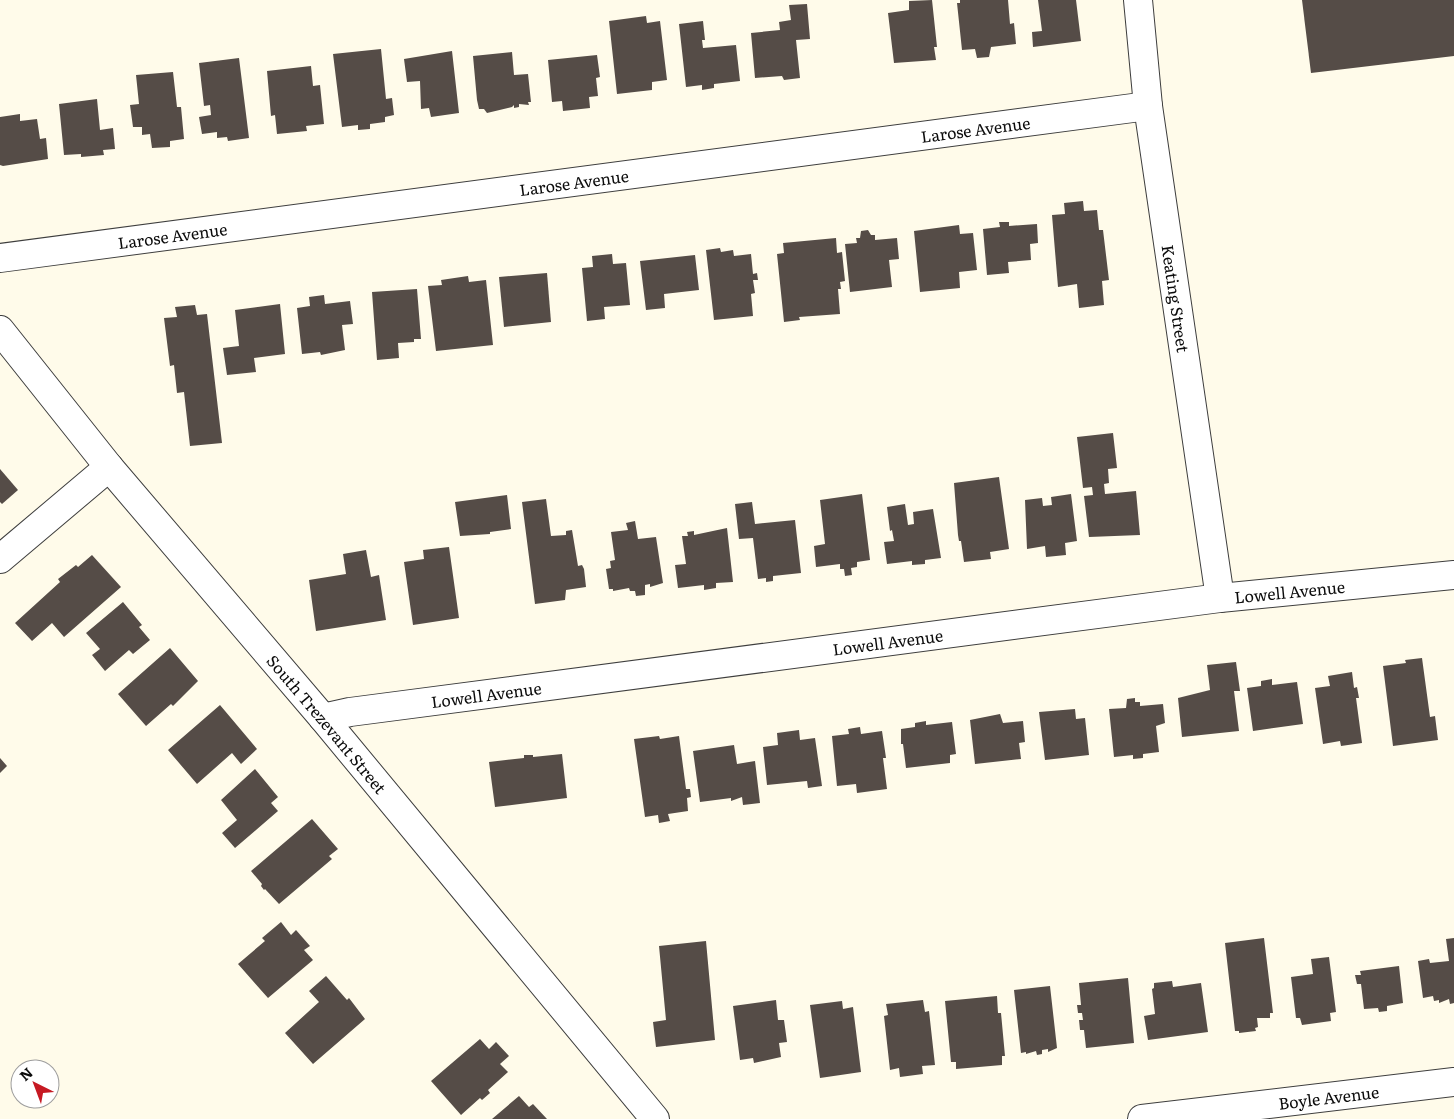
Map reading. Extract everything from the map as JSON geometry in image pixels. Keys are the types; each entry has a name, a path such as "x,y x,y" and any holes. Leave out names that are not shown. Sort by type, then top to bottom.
{"street":[{"name":"Keating Street","path":"1138,0 1148,106 1220,598"},
{"name":"Larose Avenue","path":"0,258 1148,106"},
{"name":"South Trezevant Street","path":"0,330 109,467 324,718 655,1119"},
{"path":"0,559 109,467"},
{"name":"Lowell Avenue","path":"324,718 360,711 1220,598 1454,575"},
{"name":"Boyle Avenue","path":"1142,1119 1454,1082"}],"building":[{"path":"932,0 937,47 934,47 936,60 894,63 888,13 909,10 909,1"},
{"path":"960,0 1008,0 1010,24 1014,23 1016,44 991,47 989,57 977,58 975,49 962,50 957,3 960,3"},
{"path":"1038,0 1076,0 1081,41 1033,47 1032,32 1042,31"},
{"path":"1302,0 1454,0 1454,56 1311,73"},
{"path":"807,4 810,39 796,40 800,78 784,80 782,76 755,78 751,33 780,30 779,22 791,20 789,5"},
{"path":"646,16 647,23 660,21 667,80 652,82 652,90 617,94 609,21"},
{"path":"703,21 705,40 702,40 703,48 736,45 740,81 714,84 714,88 702,90 702,85 686,87 679,24"},
{"path":"381,49 386,99 392,98 394,115 385,117 385,122 370,124 370,129 358,130 358,125 342,127 333,54"},
{"path":"452,51 459,113 431,117 429,108 421,109 420,81 407,82 404,59"},
{"path":"512,52 514,75 528,74 531,102 528,102 529,105 519,104 519,107 514,108 514,105 487,113 484,109 479,109 473,56"},
{"path":"597,55 600,77 596,78 598,96 589,97 590,108 563,111 562,101 552,102 548,60"},
{"path":"239,58 249,138 228,141 227,137 217,138 217,132 202,134 199,117 211,115 210,105 204,106 199,63"},
{"path":"311,66 313,86 320,85 324,124 306,126 307,131 277,134 275,115 271,116 267,71"},
{"path":"173,72 177,107 181,107 184,139 170,141 170,147 152,148 150,134 142,135 142,127 133,127 130,105 139,104 136,75"},
{"path":"97,99 100,130 113,128 115,149 103,150 104,155 81,157 81,154 64,155 59,104"},
{"path":"20,114 20,121 37,119 40,139 46,138 48,159 0,165 0,117"},
{"path":"1083,201 1084,211 1097,210 1099,230 1103,230 1109,280 1102,281 1104,305 1079,308 1077,284 1058,287 1052,215 1065,214 1064,203"},
{"path":"999,222 1009,222 1009,226 1037,224 1038,243 1030,244 1031,260 1008,262 1009,273 987,275 983,229 1000,227"},
{"path":"959,225 960,234 973,233 977,270 959,272 960,288 920,292 914,231"},
{"path":"868,230 871,235 875,235 875,240 897,238 899,259 889,260 892,287 850,292 845,244 857,243 856,238 860,238 861,231"},
{"path":"836,238 837,253 842,252 845,281 840,282 841,289 838,289 840,314 799,317 800,320 784,322 777,254 784,253 783,243"},
{"path":"720,248 721,252 733,250 734,256 751,254 753,274 757,273 758,280 753,280 755,293 751,294 753,316 714,320 706,250"},
{"path":"612,254 613,264 626,263 630,305 604,307 605,319 587,321 582,268 593,267 592,256"},
{"path":"695,255 699,290 664,294 665,308 646,310 640,261"},
{"path":"547,273 551,322 504,327 499,277"},
{"path":"468,276 469,282 486,280 493,345 436,351 428,286 442,285 441,280"},
{"path":"417,289 421,339 414,339 414,342 398,343 399,358 377,360 372,292"},
{"path":"324,295 325,304 350,301 353,324 342,325 345,350 321,355 320,352 302,354 297,308 310,306 309,297"},
{"path":"280,304 285,354 254,358 256,372 227,375 223,348 239,346 235,310"},
{"path":"195,305 197,315 207,314 222,443 190,446 184,392 177,393 174,365 170,366 164,318 177,317 175,307"},
{"path":"1113,433 1117,468 1108,469 1109,483 1104,484 1105,494 1136,491 1140,535 1089,537 1084,496 1093,495 1092,487 1083,488 1077,437"},
{"path":"0,469 18,490 2,504 0,502"},
{"path":"999,477 1009,549 990,552 991,559 964,562 961,541 959,541 958,535 954,483"},
{"path":"862,494 870,560 857,562 857,567 851,568 852,575 845,576 844,569 840,569 840,564 816,567 814,546 825,544 820,500"},
{"path":"1071,494 1077,541 1065,543 1066,555 1046,557 1045,546 1027,549 1025,500 1042,498 1043,506 1052,505 1051,497"},
{"path":"507,495 511,529 490,532 490,534 460,536 455,502"},
{"path":"546,499 551,536 566,535 566,531 572,530 578,566 582,565 584,569 586,587 566,590 565,600 535,604 522,502"},
{"path":"752,502 755,524 795,520 801,573 773,576 773,581 766,582 766,578 758,579 753,538 739,539 735,504"},
{"path":"905,504 908,525 914,524 913,512 933,509 941,558 925,560 925,564 912,565 912,561 887,564 884,542 894,541 892,530 890,531 887,507"},
{"path":"635,521 638,539 656,537 663,583 650,587 650,584 645,585 645,595 636,596 635,591 630,591 629,588 613,591 613,589 609,589 606,569 611,568 610,561 615,560 611,532 628,530 626,523"},
{"path":"727,528 733,582 716,583 716,588 704,590 704,585 678,588 675,565 686,564 682,536 688,536 687,532 694,531 694,535"},
{"path":"449,547 459,618 413,625 404,562 424,559 423,550"},
{"path":"366,550 371,577 379,575 386,620 316,631 309,580 346,574 343,554"},
{"path":"92,555 121,587 64,637 52,623 32,641 15,623 60,582 58,579 76,565 78,567"},
{"path":"123,602 142,625 139,627 150,640 133,654 129,650 105,671 92,655 100,649 86,633"},
{"path":"170,648 198,681 173,706 171,704 146,726 118,694"},
{"path":"1422,658 1430,717 1435,716 1438,740 1393,746 1383,666 1406,663 1405,660"},
{"path":"1236,662 1240,691 1234,691 1239,731 1182,737 1178,698 1210,690 1207,665"},
{"path":"1352,672 1354,688 1357,687 1359,698 1356,698 1362,743 1341,746 1340,741 1323,744 1315,688 1330,686 1328,676"},
{"path":"1272,679 1272,685 1297,682 1303,724 1253,731 1247,688 1261,686 1261,681"},
{"path":"1135,698 1135,702 1140,702 1140,706 1163,704 1165,723 1156,726 1159,752 1143,754 1143,758 1133,759 1133,755 1114,757 1109,709 1126,708 1127,699"},
{"path":"220,705 257,749 241,764 232,753 197,784 168,750"},
{"path":"1075,709 1076,719 1085,718 1089,755 1045,760 1039,712"},
{"path":"1000,714 1003,723 1023,721 1025,742 1019,743 1021,759 975,764 970,720"},
{"path":"926,721 926,725 952,722 956,754 950,755 950,763 906,768 903,744 901,744 901,729 915,727 915,723"},
{"path":"860,727 861,734 882,731 886,758 883,758 887,789 857,793 856,784 837,786 832,736 849,734 848,729"},
{"path":"799,730 800,740 815,738 822,786 808,788 807,781 767,785 763,747 778,745 777,733"},
{"path":"659,736 660,739 679,736 686,789 690,789 691,797 687,798 688,811 668,814 670,821 659,823 658,815 645,817 634,739"},
{"path":"734,745 737,764 755,761 760,803 743,805 742,797 731,801 731,798 700,802 693,751"},
{"path":"562,754 567,798 495,807 489,762 524,758 524,755 533,755 533,757"},
{"path":"0,758 7,766 0,773"},
{"path":"255,769 278,797 271,803 278,811 235,848 222,833 237,820 221,800"},
{"path":"312,819 338,849 329,856 332,859 279,904 264,890 261,886 262,884 251,871"},
{"path":"281,922 291,935 296,930 310,946 304,950 313,960 268,998 238,964 265,941 262,938"},
{"path":"1264,938 1273,1013 1270,1013 1270,1018 1257,1018 1258,1027 1255,1028 1256,1031 1239,1033 1239,1031 1235,1031 1225,943"},
{"path":"1454,938 1454,1003 1450,1004 1449,999 1439,1003 1439,1000 1434,1001 1433,996 1423,998 1418,961 1429,959 1430,963 1449,961 1446,939"},
{"path":"706,941 715,1040 656,1047 653,1022 666,1020 659,946"},
{"path":"1329,957 1336,1012 1330,1013 1331,1021 1302,1025 1300,1018 1296,1018 1291,977 1313,974 1311,959"},
{"path":"1399,966 1403,1003 1387,1006 1387,1011 1379,1012 1378,1008 1364,1009 1361,984 1357,984 1355,975 1361,975 1360,971"},
{"path":"326,976 347,1000 349,998 365,1019 313,1064 285,1033 319,1002 309,991"},
{"path":"1128,978 1134,1043 1086,1048 1084,1030 1080,1030 1079,1020 1083,1020 1082,1013 1078,1013 1077,1005 1081,1005 1079,983"},
{"path":"1172,981 1173,987 1201,983 1208,1032 1148,1040 1144,1016 1155,1014 1152,989 1154,988 1154,983"},
{"path":"1050,986 1057,1048 1048,1052 1048,1049 1042,1050 1042,1054 1037,1055 1036,1051 1026,1054 1026,1052 1021,1053 1014,990"},
{"path":"997,996 998,1013 1001,1013 1005,1056 1002,1056 1002,1065 956,1069 956,1062 951,1062 945,1001"},
{"path":"776,1000 778,1020 784,1020 787,1042 779,1043 781,1057 754,1063 753,1058 740,1060 733,1006"},
{"path":"923,1000 925,1012 929,1011 935,1065 922,1066 923,1074 900,1077 899,1068 890,1070 884,1016 888,1015 886,1004"},
{"path":"842,1001 843,1009 853,1007 861,1072 820,1078 810,1005"},
{"path":"480,1039 489,1049 496,1042 509,1056 500,1064 508,1072 488,1090 490,1093 482,1100 480,1098 461,1115 431,1081"},
{"path":"519,1096 529,1107 533,1104 547,1119 492,1119"}]}
